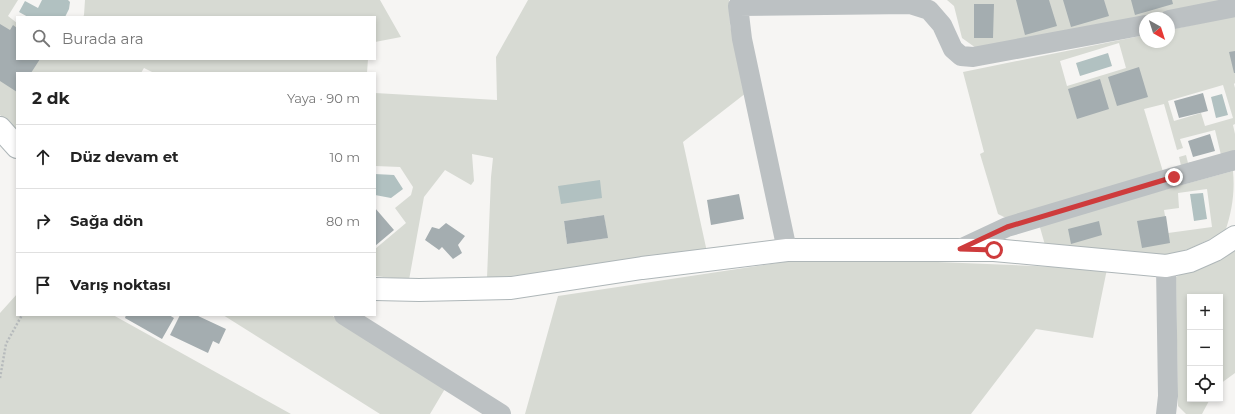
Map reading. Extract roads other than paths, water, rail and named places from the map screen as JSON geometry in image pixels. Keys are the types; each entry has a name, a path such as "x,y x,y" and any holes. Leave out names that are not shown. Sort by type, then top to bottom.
{"street":[{"path":"788,250 742,39 738,6 910,4 929,10 942,25 953,48 961,56 973,57 1139,26"},
{"path":"1175,19 1235,8"},
{"path":"0,128 16,146"},
{"path":"960,249 1007,227 1235,160"},
{"path":"376,289 419,290 510,288 642,268 788,250 994,250 1166,266 1190,262 1215,250 1235,237"},
{"path":"1166,266 1168,366 1166,414"},
{"path":"346,316 501,414"}]}
